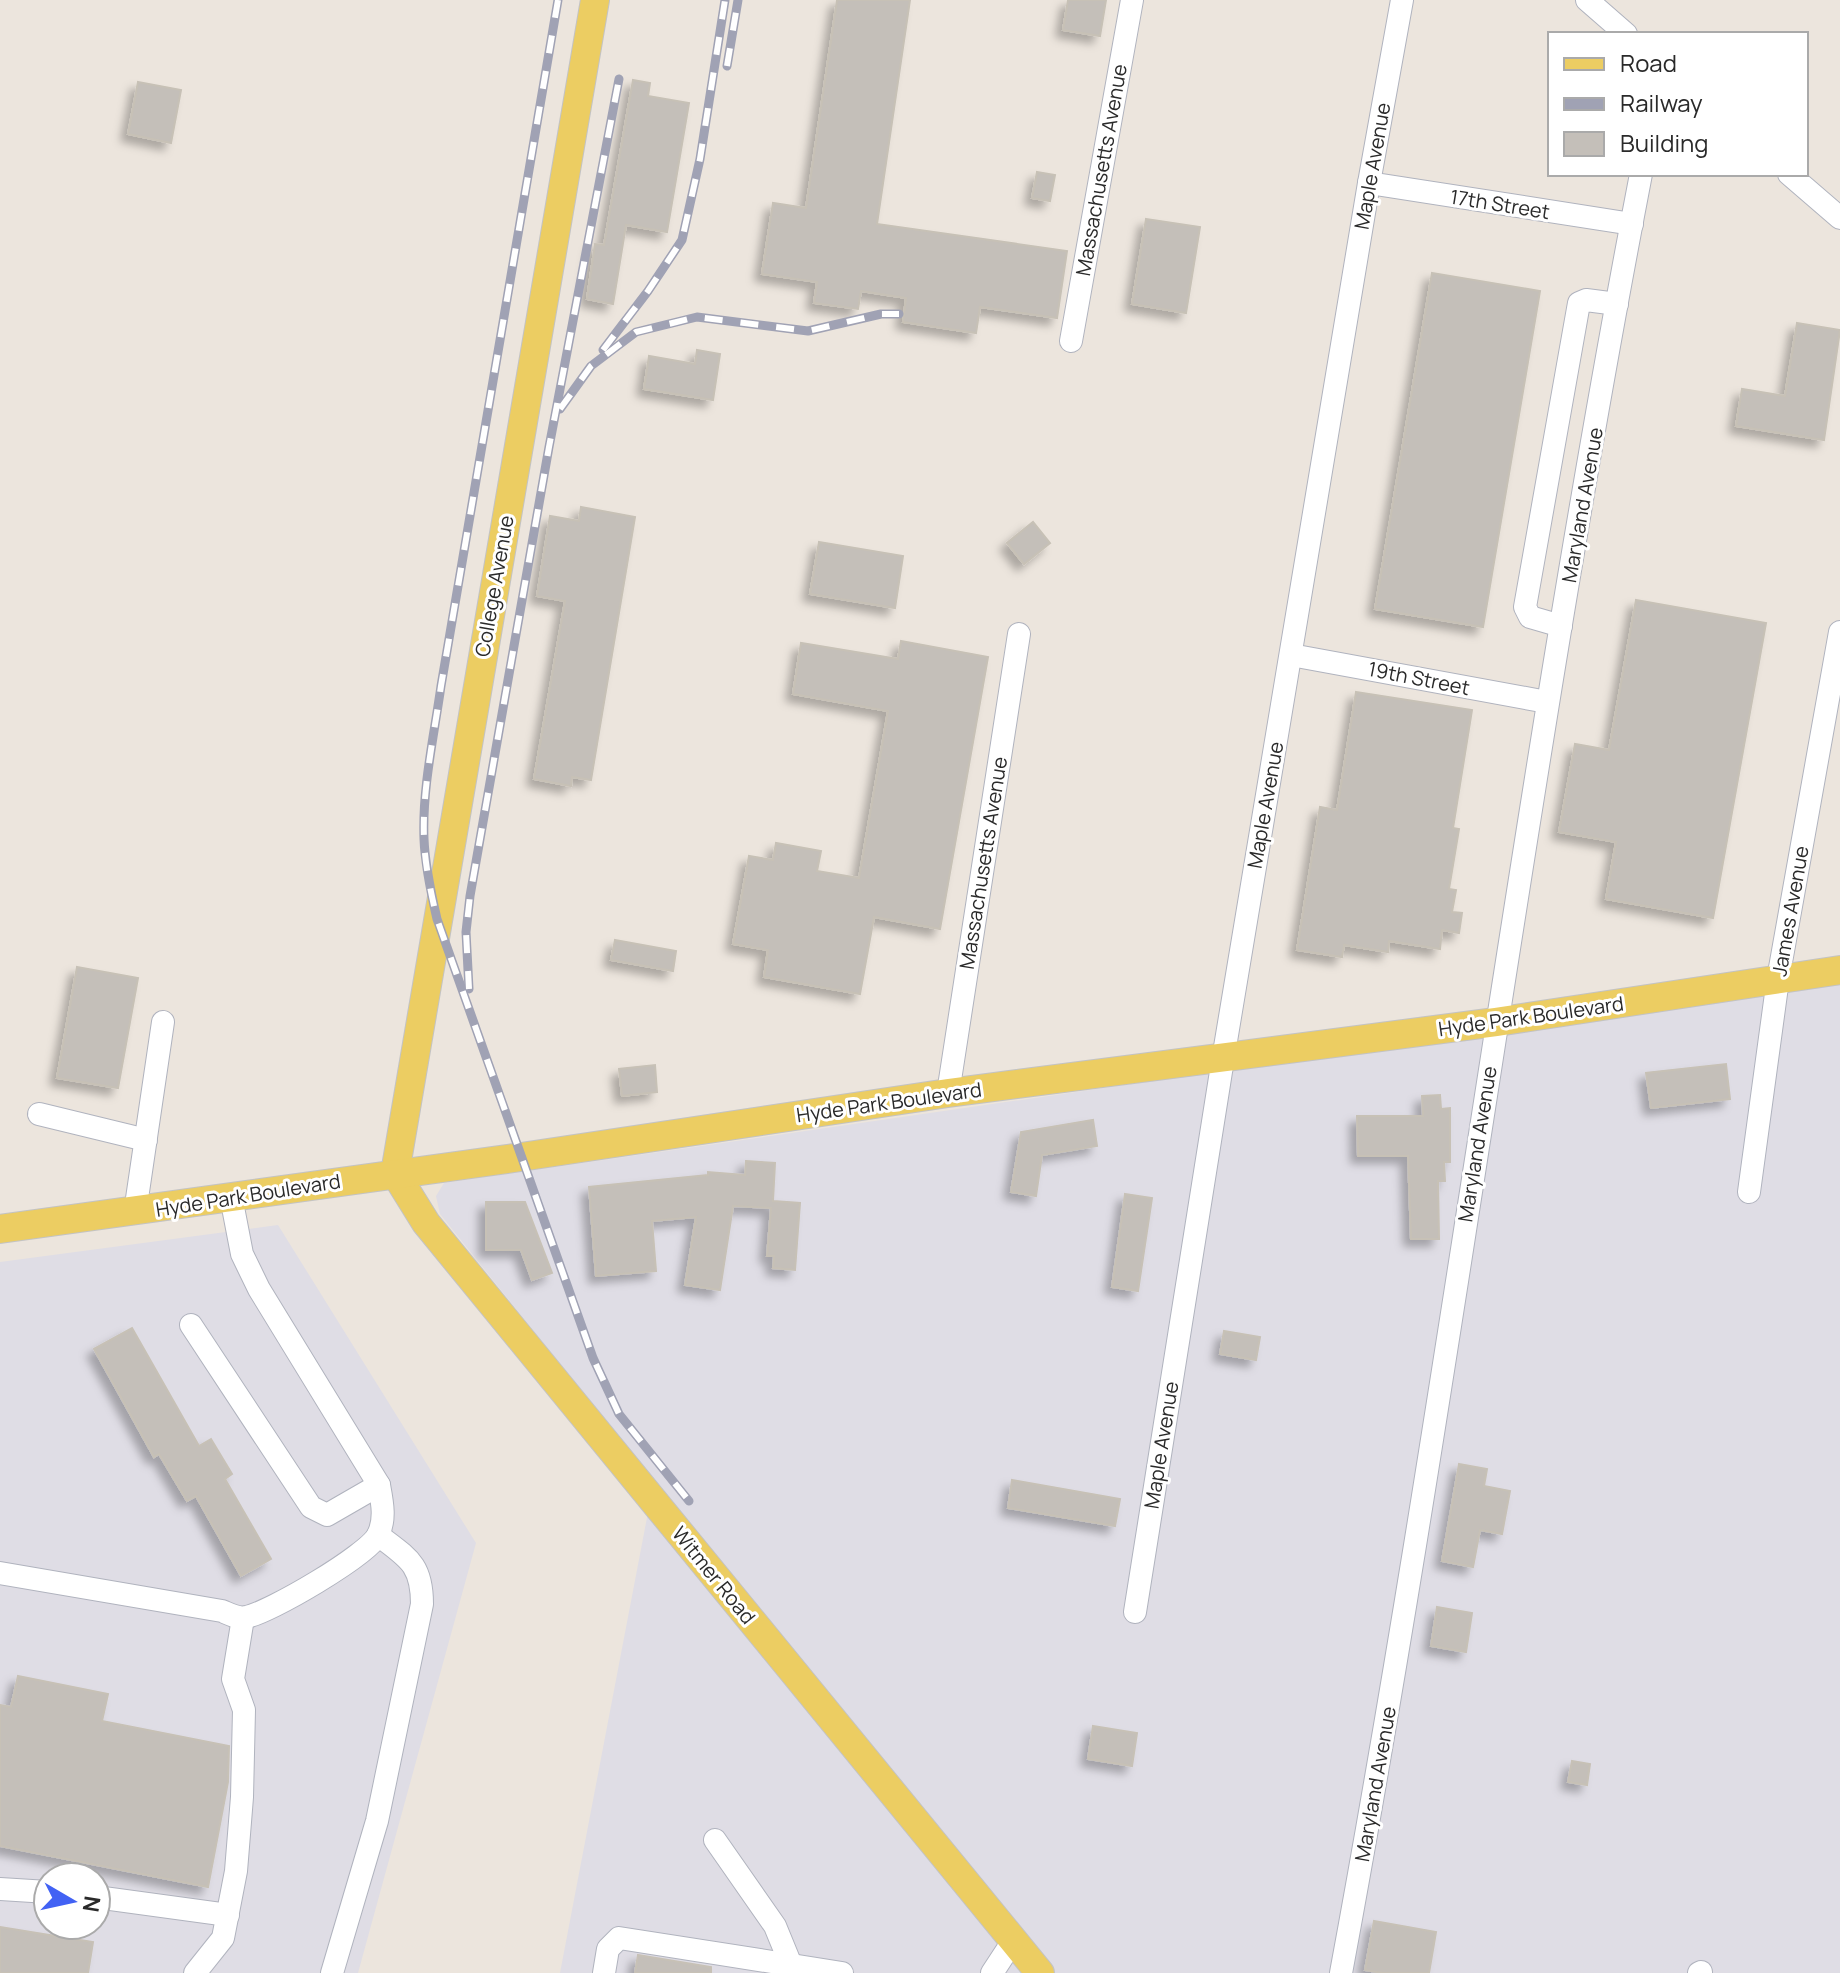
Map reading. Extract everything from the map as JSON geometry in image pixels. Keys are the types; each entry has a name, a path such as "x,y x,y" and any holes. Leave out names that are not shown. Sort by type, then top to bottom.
{"main road":[{"name":"College Avenue","path":"395,1173 595,0"},
{"name":"Hyde Park Boulevard","path":"1778,979 1840,959"},
{"name":"Hyde Park Boulevard","path":"0,1229 536,1155 948,1093 1496,1022 1840,970"},
{"name":"Witmer Road","path":"395,1173 426,1223 1040,1973"}],"street":[{"name":"Massachusetts Avenue","path":"1071,341 1132,0"},
{"name":"Maple Avenue","path":"1135,1612 1223,1059 1402,0"},
{"path":"1587,0 1624,32"},
{"name":"Maryland Avenue","path":"1341,1973 1381,1754 1547,702 1641,176"},
{"path":"1791,176 1840,218"},
{"name":"17th Street","path":"1369,183 1632,224"},
{"path":"1561,626 1530,617 1525,607 1527,592 1579,303 1586,300 1617,304"},
{"name":"James Avenue","path":"1749,1192 1778,979 1840,632"},
{"name":"Massachusetts Avenue","path":"948,1093 1019,634"},
{"name":"19th Street","path":"1291,655 1547,702"},
{"path":"135,1212 163,1022"},
{"path":"39,1114 146,1140"},
{"path":"0,1573 222,1611 243,1618 268,1609 358,1557 378,1535 384,1508 379,1485 259,1289 242,1254 231,1197"},
{"path":"191,1325 311,1507 327,1515 379,1485"},
{"path":"332,1973 377,1821 422,1604 422,1581 411,1560 378,1535"},
{"path":"195,1973 223,1938 236,1871 244,1710 233,1679 243,1618"},
{"path":"715,1840 775,1926 791,1965"},
{"path":"0,1889 32,1891"},
{"path":"112,1899 228,1915"},
{"path":"604,1973 608,1949 619,1938 842,1973"},
{"path":"992,1973 1013,1941"}],"shaded area":[{"path":"1840,982 1840,1973 560,1973 654,1481 440,1214 436,1196 444,1183"},
{"path":"278,1225 476,1543 358,1973 0,1973 0,1262"}],"building":[{"path":"837,0 910,0 877,224 1067,251 1057,318 980,307 976,333 903,322 906,298 861,291 858,309 814,303 817,282 762,274 773,203 806,208"},
{"path":"1068,0 1106,0 1100,36 1063,30"},
{"path":"633,80 650,83 648,96 689,103 667,232 626,225 613,304 587,299 595,244 604,245"},
{"path":"138,82 181,90 171,143 128,134"},
{"path":"1037,172 1055,175 1050,201 1032,198"},
{"path":"1146,219 1200,227 1186,313 1132,304"},
{"path":"1432,273 1540,291 1483,627 1375,609"},
{"path":"1797,323 1840,330 1824,440 1736,426 1742,389 1785,396"},
{"path":"697,350 720,354 713,400 644,389 649,356 695,364"},
{"path":"581,507 635,517 591,780 572,777 571,786 534,779 565,601 537,596 550,516 579,521"},
{"path":"1033,522 1050,543 1024,564 1007,543"},
{"path":"819,542 903,556 895,608 810,594"},
{"path":"1636,600 1766,623 1713,918 1606,899 1616,842 1559,832 1575,744 1609,750"},
{"path":"901,641 988,657 940,929 874,917 860,994 764,977 768,950 733,944 749,856 773,860 776,843 821,851 817,871 859,878 888,711 793,694 801,643 898,659"},
{"path":"1356,692 1472,710 1453,828 1459,829 1449,889 1456,890 1452,912 1462,913 1459,933 1442,930 1440,949 1389,941 1388,952 1344,945 1342,957 1297,950 1320,807 1337,810"},
{"path":"615,940 676,951 673,971 611,960"},
{"path":"77,967 138,978 118,1088 57,1078"},
{"path":"1726,1064 1730,1099 1651,1108 1646,1073"},
{"path":"655,1065 657,1092 622,1096 619,1069"},
{"path":"1440,1095 1441,1109 1450,1108 1450,1162 1444,1162 1445,1181 1438,1181 1439,1239 1411,1239 1408,1156 1358,1156 1357,1116 1423,1116 1422,1096"},
{"path":"1093,1120 1097,1146 1042,1155 1036,1196 1011,1192 1021,1132"},
{"path":"746,1161 775,1163 773,1201 800,1203 795,1270 773,1268 774,1256 767,1256 771,1208 733,1206 720,1290 685,1285 696,1217 652,1221 656,1271 596,1276 589,1187 708,1175 708,1172 745,1175"},
{"path":"1125,1194 1152,1198 1138,1291 1112,1287"},
{"path":"486,1202 525,1202 552,1273 532,1280 521,1250 486,1250"},
{"path":"132,1328 199,1446 211,1439 232,1474 225,1479 271,1559 241,1576 196,1496 187,1501 159,1454 154,1457 94,1349"},
{"path":"1224,1331 1260,1337 1256,1360 1220,1354"},
{"path":"1459,1464 1487,1469 1484,1486 1510,1491 1502,1534 1480,1530 1473,1567 1442,1561"},
{"path":"1012,1480 1120,1499 1115,1526 1008,1508"},
{"path":"1437,1607 1472,1613 1466,1652 1431,1646"},
{"path":"18,1676 108,1694 102,1721 229,1746 228,1782 208,1887 112,1868 112,1861 76,1861 0,1846 0,1705 11,1707"},
{"path":"1093,1726 1137,1733 1132,1766 1088,1759"},
{"path":"1572,1761 1590,1764 1587,1785 1568,1782"},
{"path":"1374,1921 1436,1932 1429,1973 1365,1970"},
{"path":"0,1927 32,1932 32,1941 93,1942 88,1973 0,1973"},
{"path":"638,1955 711,1967 711,1973 635,1973"}],"railway":[{"path":"558,0 441,686 427,782 425,849 437,919 593,1358 619,1414 689,1501"},
{"path":"603,350 682,240 700,159 725,0"},
{"path":"727,66 738,0"},
{"path":"469,989 466,932 470,896 549,447 619,79"},
{"path":"560,409 591,366 636,332 697,317 808,331 881,314 899,314"}]}
